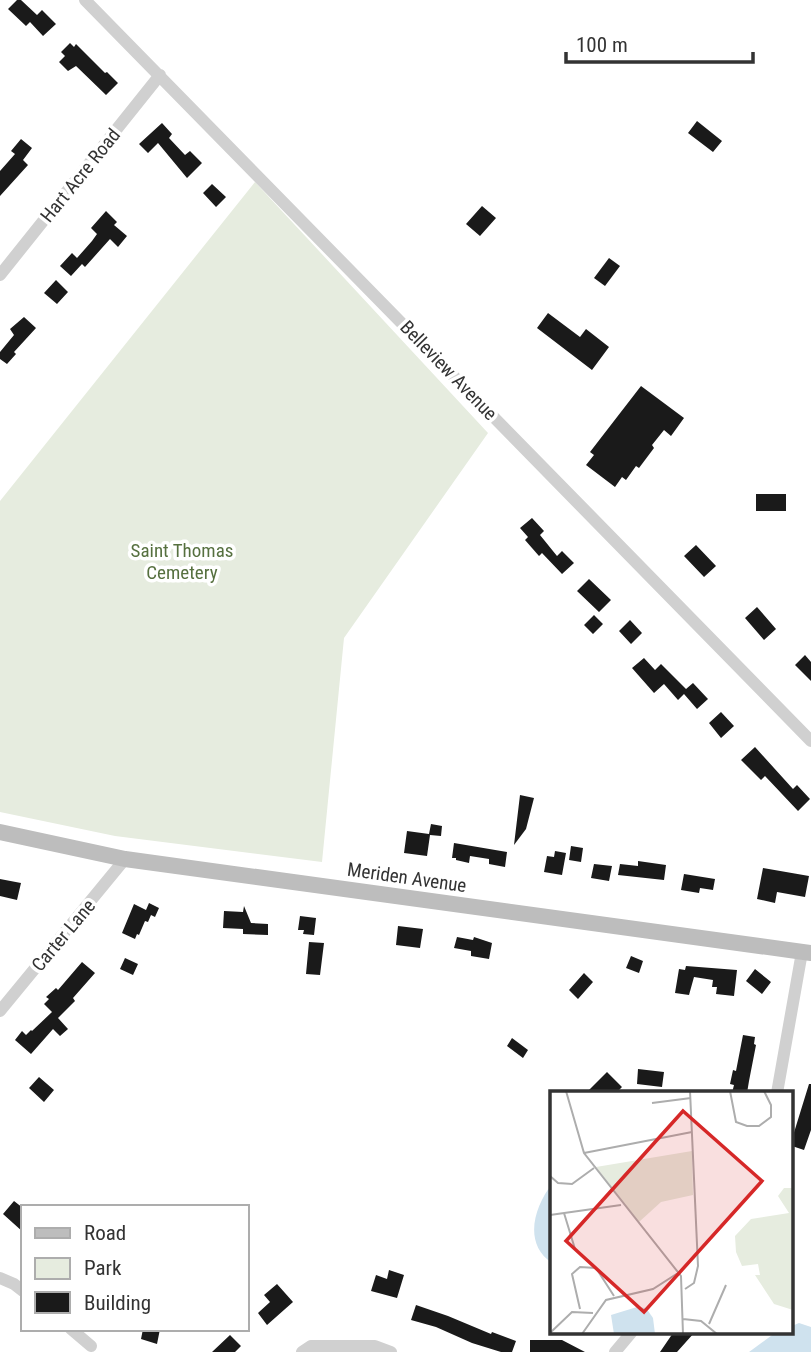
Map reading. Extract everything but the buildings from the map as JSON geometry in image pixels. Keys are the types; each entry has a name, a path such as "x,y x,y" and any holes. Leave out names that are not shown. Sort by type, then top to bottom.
{"main road":[{"name":"Meriden Avenue","path":"0,832 125,859 807,952"}],"street":[{"name":"Belleview Avenue","path":"85,0 811,741"},
{"name":"Hart Acre Road","path":"0,275 160,75"},
{"name":"Carter Lane","path":"0,1011 125,859"},
{"path":"777,1091 807,952"},
{"path":"0,1278 21,1289"},
{"path":"73,1331 92,1346"},
{"path":"615,1352 630,1334"},
{"path":"302,1352 311,1346 375,1346 391,1352"}],"green space":[{"name":"Saint Thomas Cemetery","path":"255,182 488,433 344,638 322,862 115,836 0,812 0,501"}],"water":[{"path":"550,1187 550,1261 537,1246 534,1225 540,1203"},
{"path":"799,1323 811,1327 811,1352 749,1352 774,1334 794,1334 794,1325"}]}
